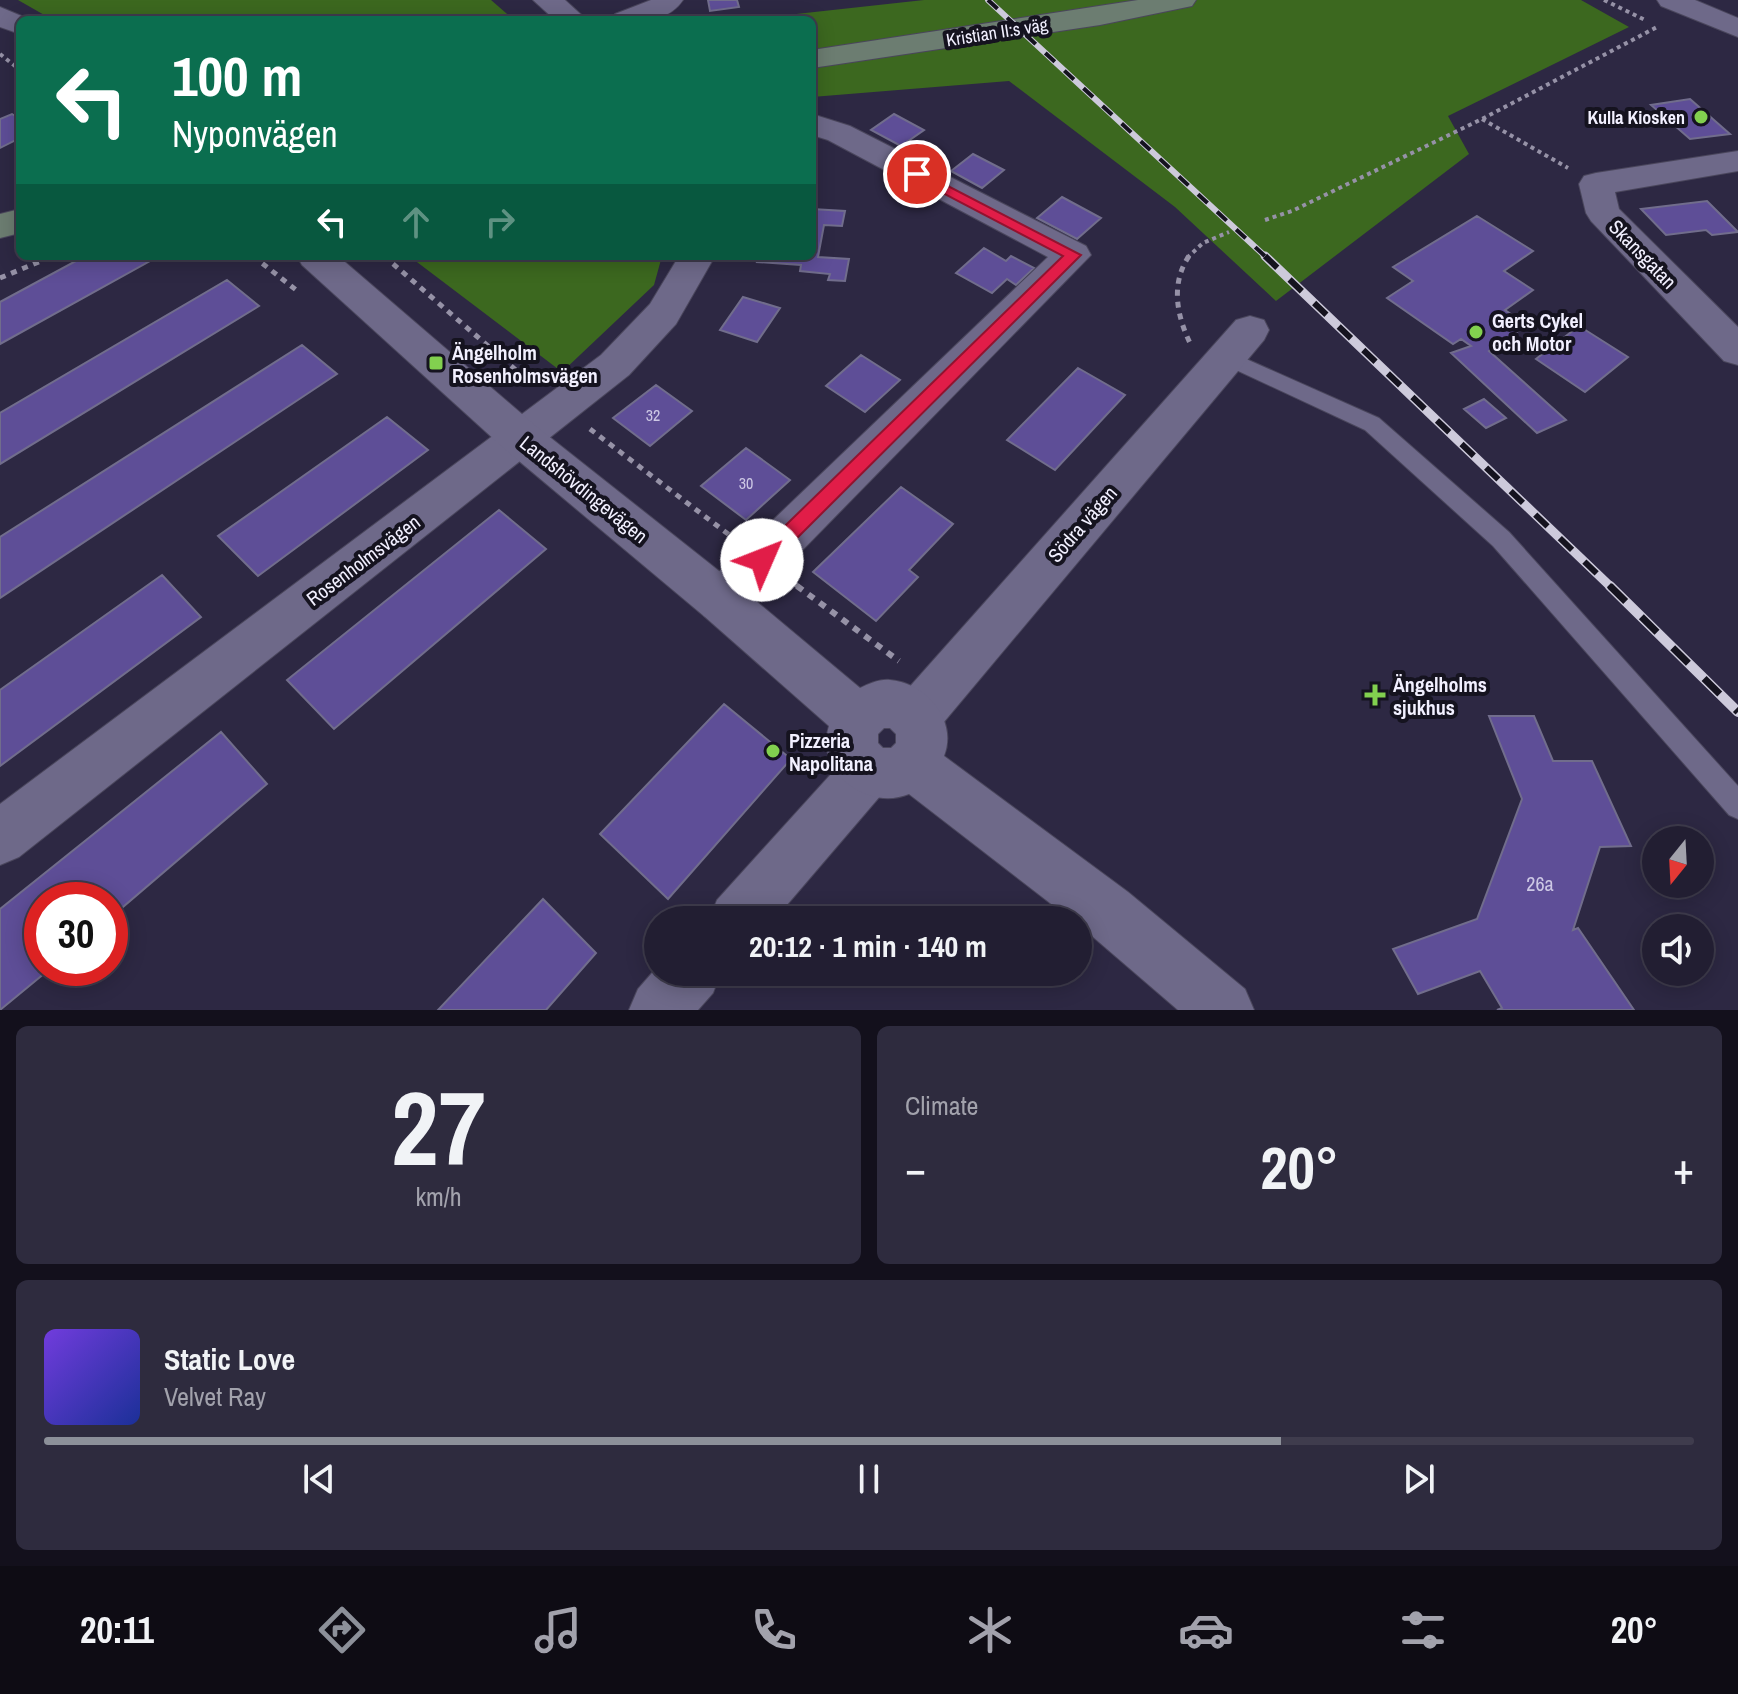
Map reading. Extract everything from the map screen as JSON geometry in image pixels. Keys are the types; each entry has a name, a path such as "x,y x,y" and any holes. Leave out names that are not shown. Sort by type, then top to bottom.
{"main road":[{"name":"Kristian II:s väg","path":"816,58 1086,18 1182,0"}],"street":[{"path":"547,0 568,16"},
{"path":"637,16 656,10 669,0"},
{"path":"1671,0 1738,28"},
{"path":"721,601 1073,255 839,133 816,125"},
{"path":"1596,184 1738,161"},
{"name":"Skansgatan","path":"1596,184 1603,213 1738,351"},
{"name":"Landshövdingevägen","path":"320,260 522,439 721,601 857,718 870,708 886,704 902,707 909,735"},
{"name":"Rosenholmsvägen","path":"0,838 562,408 639,343 663,314 695,260"},
{"name":"Södra vägen","path":"750,906 909,735 1228,355"},
{"path":"909,735 1108,912 1224,1010"},
{"path":"659,1010 680,986"}],"lane":[{"path":"1228,355 1372,424 1501,539 1738,806"}],"path":[{"path":"1265,220 1292,211 1482,119 1659,26 1604,0"},
{"path":"0,54 16,67"},
{"path":"1482,119 1596,184"},
{"path":"1228,355 1186,336 1180,316 1179,280 1189,254 1199,245 1229,232"},
{"path":"0,278 43,260"},
{"path":"389,260 562,408 762,560 909,735"}],"green space":[{"path":"18,0 491,0 509,16 46,16"},
{"path":"924,0 1581,0 1629,27 1448,116 1469,154 1276,301 1175,207 1009,81 816,97 816,16 778,16"},
{"path":"414,260 661,260 654,285 562,372"}],"building":[{"path":"708,0 737,0 739,7 710,11"},
{"path":"1690,99 1730,134 1690,139 1651,105"},
{"path":"12,114 16,116 16,140 0,148 0,119"},
{"path":"894,114 924,130 901,146 871,130"},
{"path":"973,154 1004,170 982,188 951,171"},
{"path":"1062,197 1101,218 1077,239 1037,218"},
{"path":"1707,201 1738,232 1712,235 1706,230 1666,235 1641,209"},
{"path":"816,209 845,211 842,226 824,225 818,257 849,259 845,281 828,280 830,274 800,271 801,265 757,262 816,260"},
{"name":"Gerts Cykel och Motor","path":"1477,216 1533,251 1504,271 1533,290 1505,310 1527,325 1489,351 1566,420 1537,433 1451,353 1471,346 1461,339 1453,344 1387,298 1413,281 1393,267"},
{"path":"984,248 1006,261 1011,256 1034,268 1016,285 1007,279 992,293 956,273"},
{"path":"78,260 152,260 0,344 0,302"},
{"path":"227,280 259,306 0,464 0,413"},
{"path":"743,297 780,308 757,342 720,330"},
{"path":"1579,326 1628,357 1585,392 1536,359"},
{"path":"302,345 337,374 0,598 0,537"},
{"path":"861,355 900,380 865,412 826,386"},
{"path":"1078,368 1125,395 1055,470 1007,440"},
{"path":"656,385 692,411 650,446 613,418"},
{"path":"1484,399 1506,418 1486,428 1464,409"},
{"path":"387,417 428,450 258,576 218,536"},
{"path":"746,448 790,480 746,520 701,486"},
{"path":"901,487 953,524 909,570 918,577 876,621 813,572"},
{"path":"499,510 546,549 334,729 287,680"},
{"path":"162,575 201,617 0,766 0,690"},
{"path":"724,704 791,759 668,899 600,834"},
{"path":"1489,716 1534,716 1553,761 1592,761 1631,846 1600,847 1573,930 1578,928 1634,1010 1497,1010 1502,1008 1480,971 1418,994 1393,949 1477,919 1522,799"},
{"path":"221,732 267,784 128,903 128,882 34,882"},
{"path":"24,890 24,986 29,986 0,1010 0,909"},
{"path":"543,899 596,953 546,1010 438,1010"}],"railway":[{"path":"988,0 1267,258"},
{"path":"1265,256 1612,588"},
{"path":"1610,586 1738,712"}],"place":[{"name":"Kulla Kiosken","path":"1701,117"},
{"name":"Gerts Cykel och Motor","path":"1476,332"},
{"name":"Ängelholm Rosenholmsvägen","path":"436,363"},
{"name":"Ängelholms sjukhus","path":"1375,695"},
{"name":"Pizzeria Napolitana","path":"773,751"}],"route":[{"path":"762,560 1073,255 917,174"}]}
